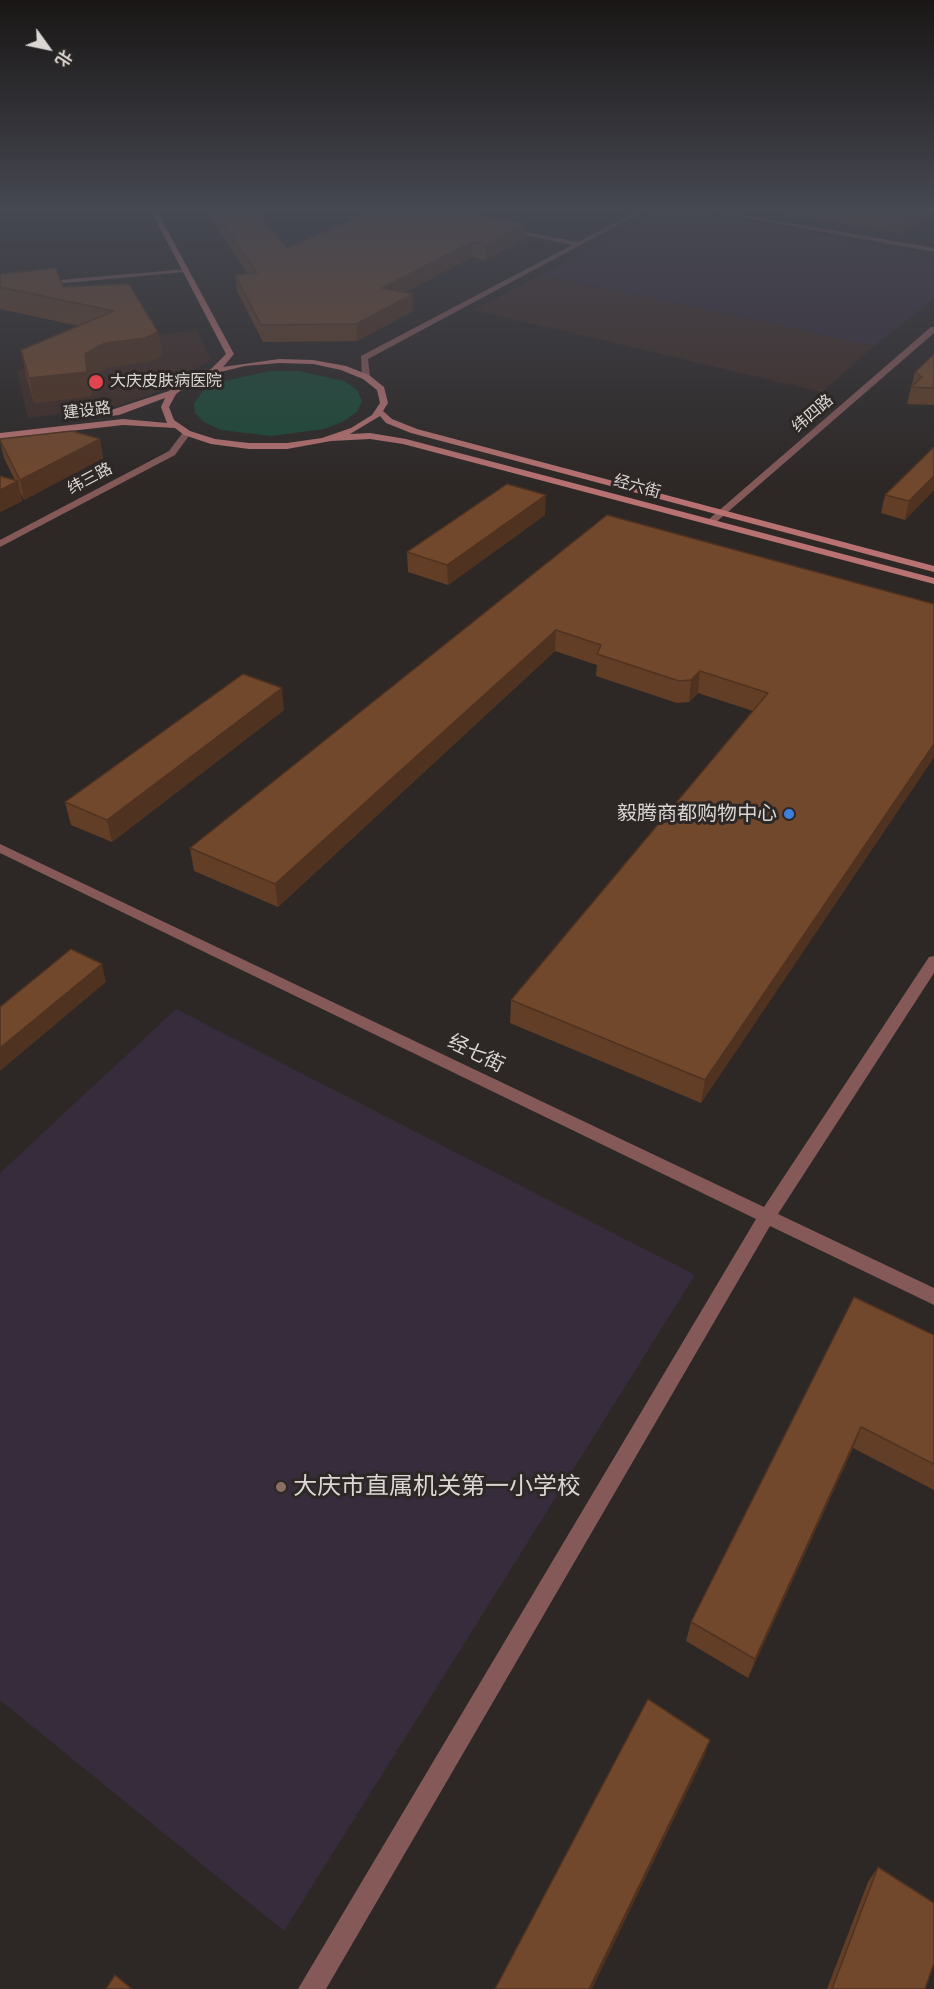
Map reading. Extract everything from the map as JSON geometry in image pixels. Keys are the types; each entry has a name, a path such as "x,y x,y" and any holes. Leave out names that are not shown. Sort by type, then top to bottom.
{"main road":[{"path":"203,304 230,354 214,371"},
{"name":"建设路","path":"0,426 119,412 171,393 188,381 214,371 245,364 279,361 313,362 343,368 366,377"},
{"path":"171,393 165,407 170,421 187,433 214,442 249,446 287,446 330,438 354,430 375,417 384,403 381,389 366,377"},
{"name":"经六街","path":"379,411 389,422 414,431 934,570"},
{"name":"建设路","path":"0,436 123,422 177,426"},
{"name":"经六街","path":"330,438 370,436 403,441 934,581"}],"street":[{"path":"366,377 364,358 465,304"},
{"name":"纬四路","path":"711,522 934,329"},
{"name":"纬三路","path":"0,544 172,453 187,433"},
{"name":"经七街","path":"0,848 934,1297"},
{"path":"311,1989 766,1218 934,961"}],"shaded area":[{"path":"486,304 676,304 874,346 822,392 474,310"},
{"path":"676,304 928,304 874,346"},
{"name":"大庆皮肤病医院","path":"197,330 211,360 153,394 116,406 28,418 17,371 72,345"},
{"name":"大庆市直属机关第一小学校","path":"176,1009 695,1275 284,1931 0,1700 0,1173"}],"green space":[{"path":"270,371 298,371 344,381 357,390 362,401 357,412 344,421 324,429 271,436 221,430 204,422 195,413 194,403 203,391 220,382"}],"building":[{"path":"80,304 141,304 158,332 145,338 105,343 85,354 87,372 29,378 21,350 114,311"},
{"path":"250,304 394,304 356,324 261,325"},
{"path":"933,355 934,388 911,387 922,377 915,372"},
{"path":"72,431 100,439 20,480 0,440 0,439"},
{"path":"934,447 934,476 909,501 885,495"},
{"path":"0,476 18,481 0,490"},
{"path":"507,484 546,495 447,565 407,552"},
{"name":"毅腾商都购物中心","path":"607,515 934,604 934,744 705,1080 511,1000 768,693 700,671 691,680 679,681 597,654 601,645 556,630 275,884 190,848"},
{"path":"243,674 282,688 107,820 65,802"},
{"path":"71,949 102,964 0,1048 0,1007"},
{"path":"854,1297 934,1335 934,1464 861,1427 755,1659 691,1622"},
{"path":"648,1699 710,1740 589,1989 495,1989"},
{"path":"878,1867 934,1903 934,1963 925,1989 832,1989"},
{"path":"115,1975 132,1989 106,1989"}],"place":[{"name":"大庆皮肤病医院","path":"96,382"},
{"name":"毅腾商都购物中心","path":"789,814"},
{"name":"大庆市直属机关第一小学校","path":"281,1487"}]}
